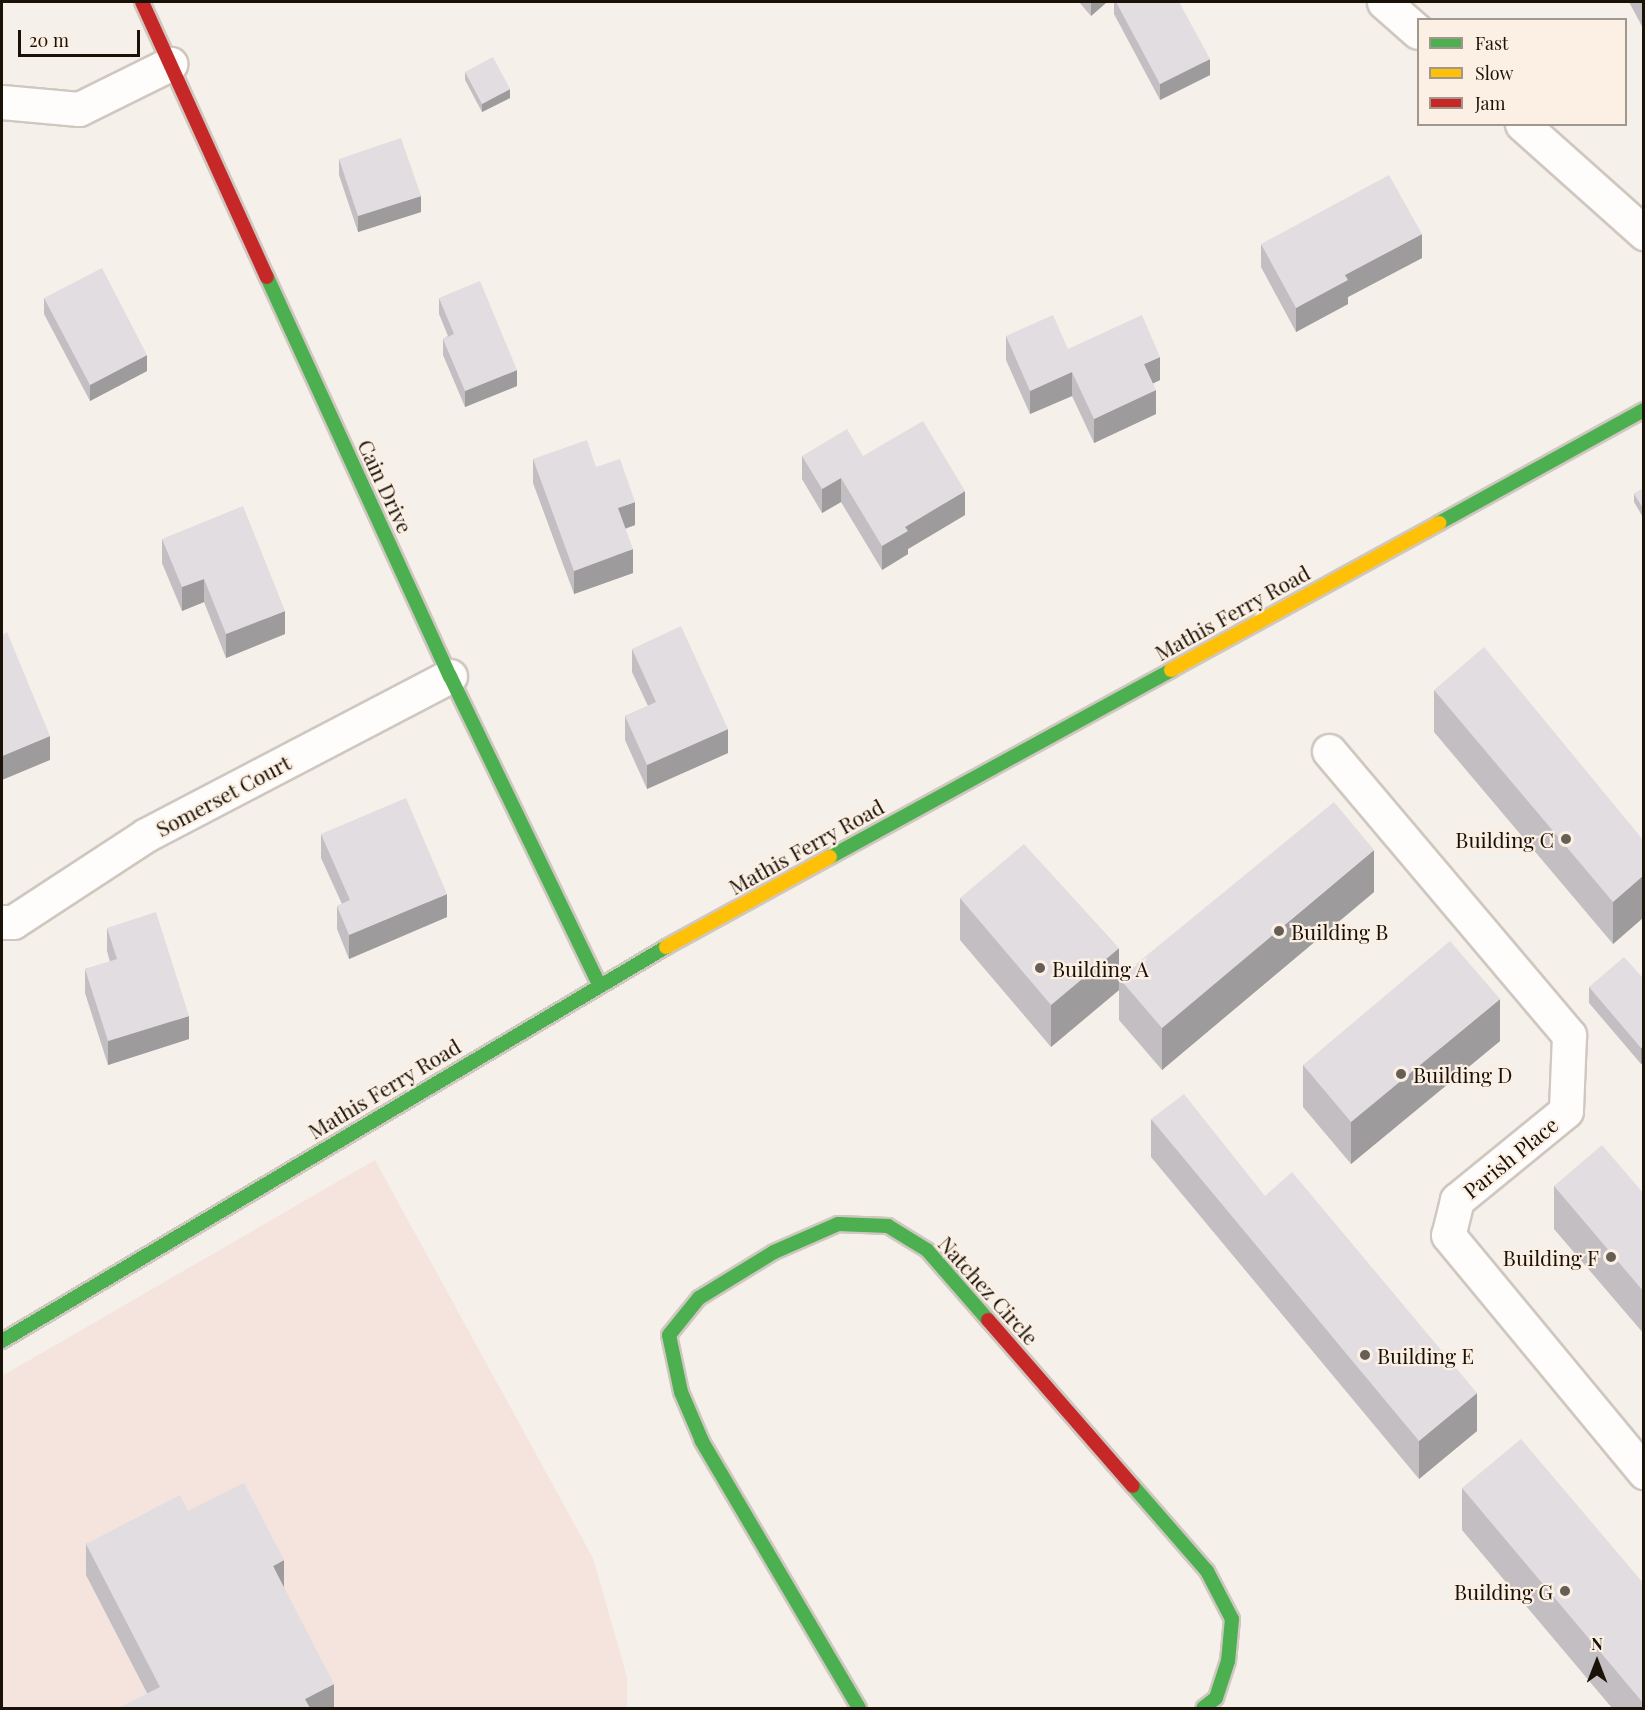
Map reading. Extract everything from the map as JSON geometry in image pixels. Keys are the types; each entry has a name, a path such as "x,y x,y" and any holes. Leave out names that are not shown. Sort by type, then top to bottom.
{"street":[{"name":"Cain Drive","path":"142,2 450,676 599,984"},
{"path":"1384,2 1417,30"},
{"path":"2,102 80,109 170,64"},
{"path":"1524,126 1644,233"},
{"name":"Mathis Ferry Road","path":"2,1341 599,984 1644,410"},
{"name":"Somerset Court","path":"2,922 13,922 146,835 450,676"},
{"name":"Parish Place","path":"1329,751 1569,1035 1566,1111 1457,1200 1448,1235 1644,1472"},
{"name":"Natchez Circle","path":"859,1708 702,1441 681,1392 669,1335 699,1298 774,1252 838,1224 888,1226 927,1250 1207,1571 1232,1619 1225,1671 1216,1698 1203,1708"}],"shaded area":[{"path":"375,1160 593,1558 627,1677 627,1708 2,1708 2,1376"}],"building":[{"path":"1116,2 1179,2 1210,59 1160,84"},
{"path":"493,57 510,89 482,104 465,72"},
{"path":"401,138 421,196 358,216 339,159"},
{"path":"1389,175 1422,234 1345,275 1348,280 1296,308 1261,244"},
{"path":"102,268 147,355 90,385 44,298"},
{"path":"480,281 517,370 465,391 443,339 454,334 439,298"},
{"path":"1053,315 1068,349 1142,315 1160,357 1144,364 1156,390 1094,419 1072,372 1030,391 1006,336"},
{"path":"923,421 965,491 905,527 908,531 882,546 841,478 822,489 802,456 847,429 863,456"},
{"path":"587,440 596,467 620,459 635,502 618,508 633,549 574,571 533,459"},
{"path":"1644,488 1644,510 1634,494"},
{"path":"243,506 285,611 226,634 204,579 182,587 162,539"},
{"path":"681,626 728,729 647,765 625,716 656,702 632,649"},
{"path":"7,632 50,736 2,756 2,635"},
{"path":"1484,647 1644,841 1644,875 1613,902 1434,690"},
{"path":"406,798 447,894 349,935 337,906 350,900 321,834"},
{"path":"1334,802 1374,850 1162,1028 1119,978"},
{"path":"1024,844 1119,948 1051,1005 960,898"},
{"path":"156,912 189,1016 108,1041 85,969 117,959 107,928"},
{"path":"1450,941 1500,999 1351,1122 1303,1065"},
{"path":"1624,957 1644,979 1644,1046 1641,1048 1589,987"},
{"path":"1184,1094 1265,1196 1292,1172 1477,1393 1419,1441 1151,1119"},
{"path":"1602,1145 1644,1194 1644,1292 1554,1186"},
{"name":"Building G","path":"1521,1439 1644,1584 1644,1704 1462,1488"},
{"path":"244,1483 284,1560 273,1566 334,1684 305,1699 310,1708 118,1708 160,1687 86,1544 180,1495 188,1511"}],"traffic: fast":[{"path":"267,277 450,676 599,984"},
{"path":"1439,523 1644,410"},
{"path":"830,857 1171,670"},
{"path":"2,1341 666,947"},
{"path":"859,1708 702,1441 681,1392 669,1335 699,1298 774,1252 838,1224 888,1226 927,1250 988,1320"},
{"path":"1133,1486 1207,1571 1232,1619 1228,1661 1216,1698 1203,1708"}],"traffic: slow":[{"path":"1171,670 1439,523"},
{"path":"666,947 830,857"}],"traffic: jam":[{"path":"142,2 267,277"},
{"path":"988,1320 1133,1486"}],"place":[{"name":"Building C","path":"1566,839"},
{"name":"Building B","path":"1279,931"},
{"name":"Building A","path":"1040,968"},
{"name":"Building D","path":"1401,1074"},
{"name":"Building F","path":"1611,1257"},
{"name":"Building E","path":"1365,1355"},
{"name":"Building G","path":"1565,1591"}]}
